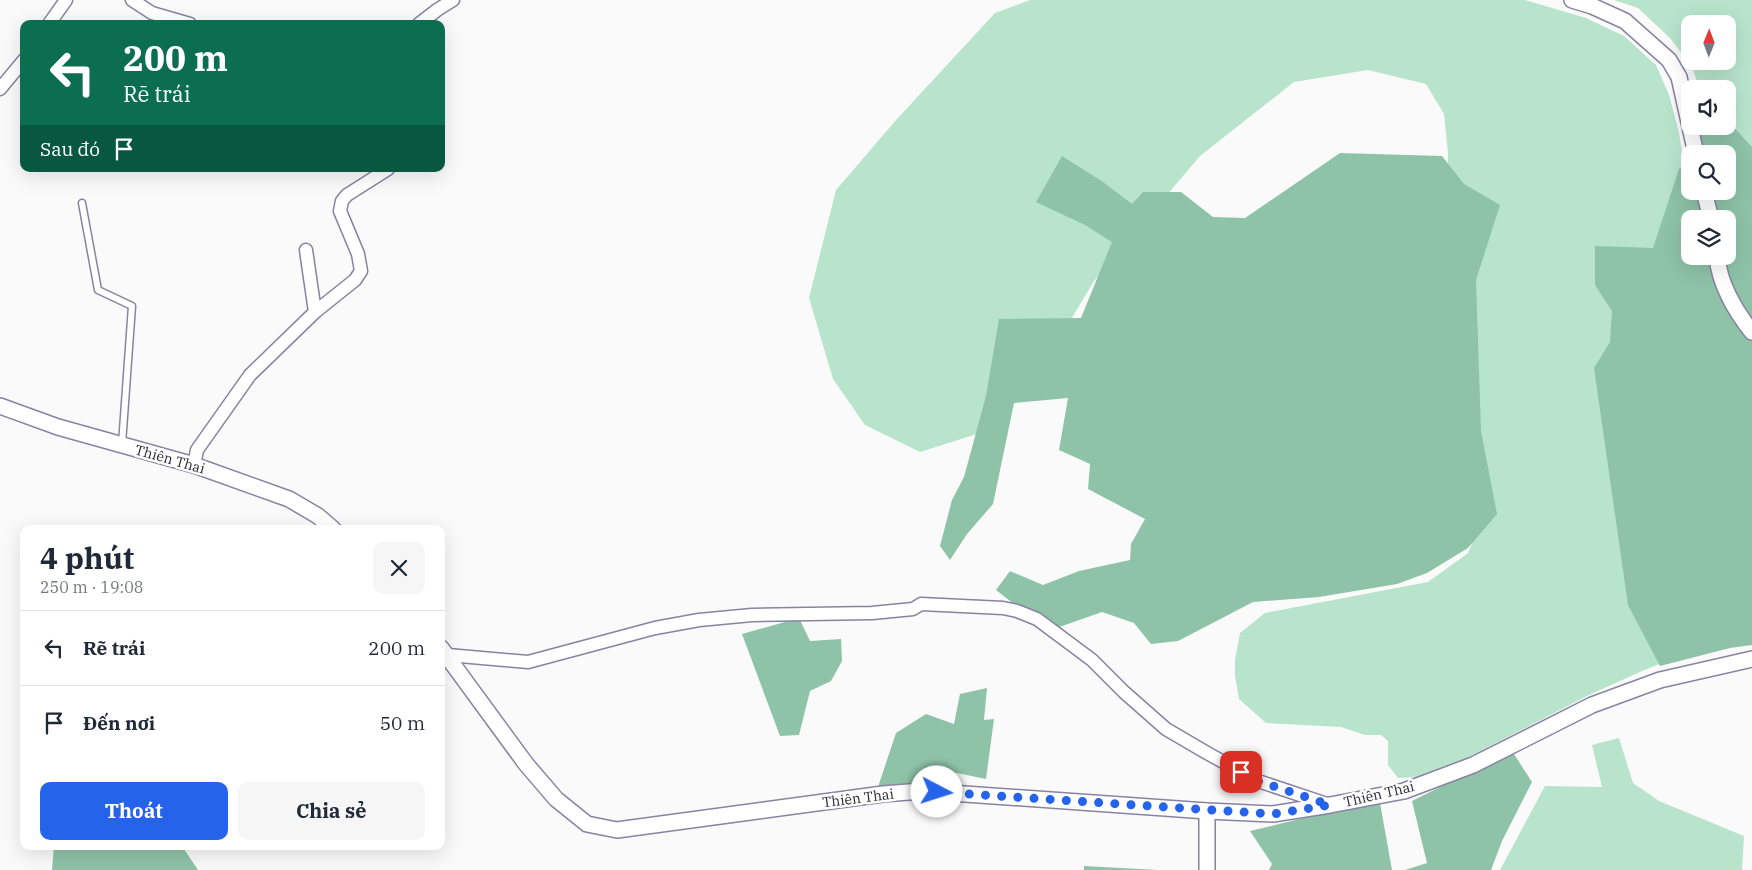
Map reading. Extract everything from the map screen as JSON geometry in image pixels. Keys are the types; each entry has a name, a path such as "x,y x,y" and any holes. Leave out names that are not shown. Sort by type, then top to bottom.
{"street":[{"path":"52,20 66,0"},
{"path":"132,0 152,13 176,20"},
{"path":"1572,0 1592,6 1625,21 1669,60 1679,77 1694,145"},
{"path":"424,20 450,1"},
{"path":"0,89 20,65"},
{"path":"194,466 200,444 250,375 315,312 355,280 361,271 358,254 340,211 342,201 383,172"},
{"path":"306,250 315,312"},
{"path":"1718,265 1722,282 1752,332"},
{"name":"Thiên Thai","path":"0,406 58,427 194,466 290,499 318,516 328,525"},
{"path":"445,652 528,662 656,628 699,620 752,615 872,613 913,609 921,604 1002,608 1037,619 1092,660 1124,692 1166,728 1207,753 1258,781 1330,805"},
{"name":"Thiên Thai","path":"445,652 526,764 556,799 587,824 617,830 922,790 1207,811 1273,814 1404,791 1472,765 1592,705 1660,680 1752,659"},
{"path":"1207,811 1207,870"}],"lane":[{"path":"82,204 98,290 132,306 122,445"}],"green space":[{"path":"1030,0 1525,0 1586,18 1624,36 1656,65 1669,95 1679,133 1681,145 1681,200 1688,200 1689,210 1681,210 1681,265 1690,265 1672,659 1587,696 1457,763 1417,777 1398,778 1388,765 1388,741 1381,735 1365,735 1341,727 1266,723 1239,699 1235,676 1235,660 1240,633 1265,613 1428,582 1468,553 1485,514 1448,187 1448,153 1444,114 1426,84 1368,70 1294,82 1200,156 1094,281 1029,389 980,433 920,452 865,425 833,379 809,298 836,190 897,119 995,13"},
{"path":"1614,0 1752,0 1752,281 1736,223 1736,210 1732,210 1730,200 1736,200 1736,145 1727,145 1728,135 1736,135 1736,80 1697,80 1693,70 1736,70 1736,15 1681,15 1681,52 1670,38 1638,8"},
{"path":"1736,130 1752,147 1752,645 1730,648 1660,666 1628,605 1594,368 1610,342 1612,311 1595,285 1595,246 1653,248 1681,167 1681,200 1736,200 1736,145 1691,145 1691,135 1736,135"},
{"path":"1340,153 1442,156 1464,184 1500,205 1476,280 1481,431 1497,514 1468,548 1427,573 1397,584 1319,597 1253,602 1178,641 1151,644 1134,623 1102,612 1048,631 996,590 1010,571 1043,585 1079,571 1130,560 1131,544 1145,519 1088,489 1090,464 1059,450 1068,398 1014,403 993,504 967,534 950,560 940,546 952,500 964,477 986,396 999,319 1081,318 1112,242 1085,225 1036,202 1062,156 1103,182 1132,204 1143,192 1181,192 1213,217 1245,218"},
{"path":"799,618 810,641 841,639 842,661 831,681 810,691 799,735 780,736 742,634"},
{"path":"987,688 984,720 994,719 986,779 952,772 940,780 880,798 879,784 896,733 926,714 954,724 960,694"},
{"path":"1619,738 1633,783 1659,801 1744,836 1742,870 1500,870 1545,786 1602,787 1592,745"},
{"path":"1512,751 1532,782 1502,841 1491,870 1405,870 1427,863 1412,801"},
{"path":"1380,803 1392,870 1269,870 1272,864 1250,831 1324,813"},
{"path":"54,850 185,850 198,870 52,870"},
{"path":"1084,866 1158,870 1084,870"}],"route":[{"path":"937,792 1273,814 1330,805 1258,781 1241,772"}]}
